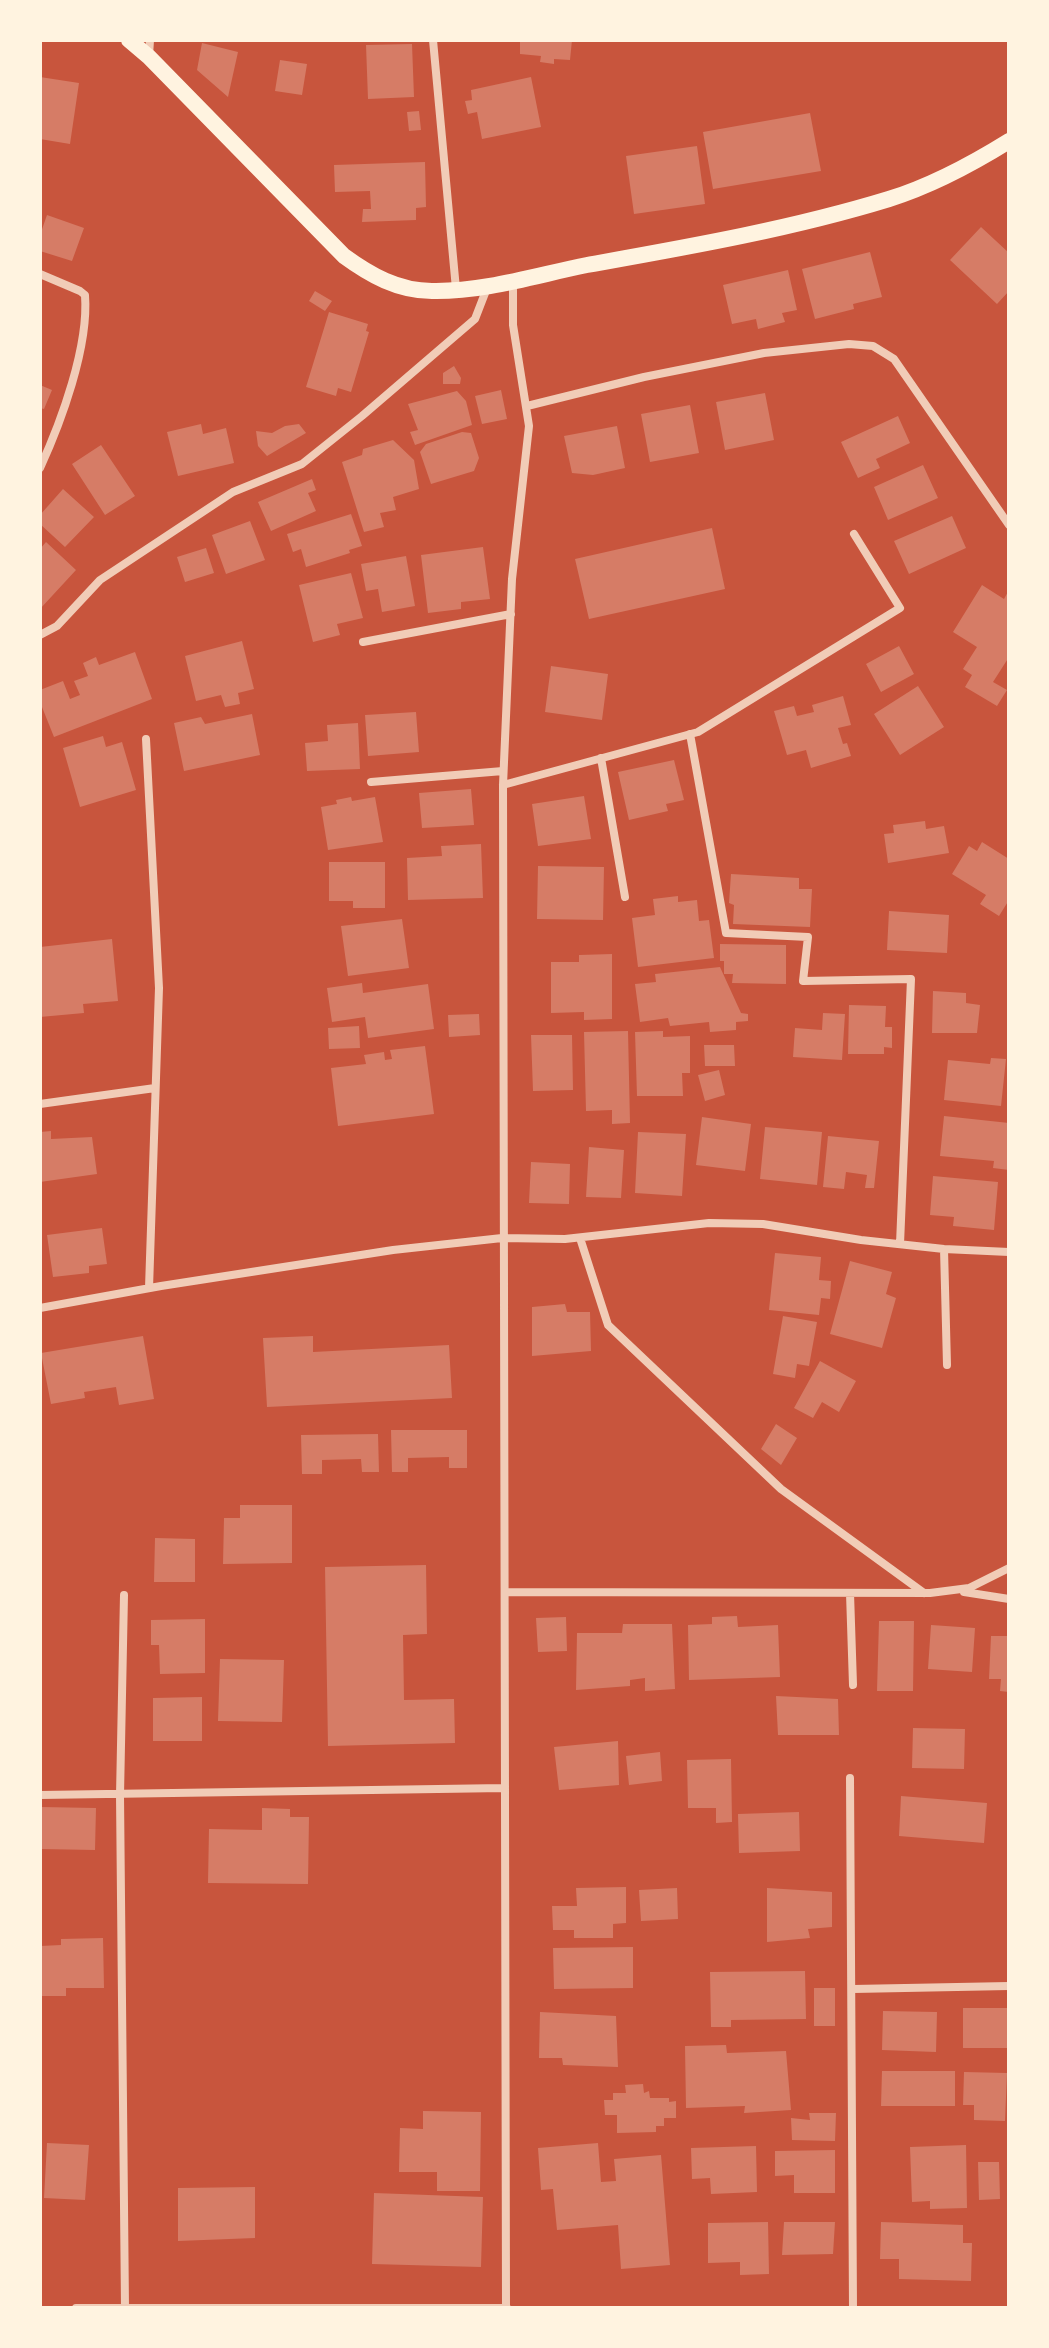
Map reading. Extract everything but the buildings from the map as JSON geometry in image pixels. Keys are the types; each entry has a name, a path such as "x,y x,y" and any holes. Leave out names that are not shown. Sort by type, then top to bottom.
{"main road":[{"path":"129,40 150,48 344,256 370,275 400,287 432,291 489,286 737,237 891,199 967,167 1009,141"}],"street":[{"path":"433,40 456,289"},
{"path":"40,274 80,291 85,295 86,308 74,373 53,439 40,468"},
{"path":"76,2308 507,2308 503,771 511,614 528,450 527,406 513,325 513,279"},
{"path":"40,635 57,626 100,580 233,492 302,464 475,319 489,286"},
{"path":"527,406 644,377 764,353 849,344 873,346 894,359 1009,525"},
{"path":"503,785 698,732 900,608 854,534"},
{"path":"363,642 511,614"},
{"path":"690,734 726,933 808,937 803,981 911,979 900,1244"},
{"path":"146,739 159,988 149,1288"},
{"path":"601,758 625,897"},
{"path":"371,782 503,771"},
{"path":"40,1104 155,1088"},
{"path":"40,1308 393,1250 502,1238 580,1238 709,1223 763,1224 900,1244 1009,1252"},
{"path":"580,1238 608,1325 781,1489 924,1593"},
{"path":"944,1249 947,1365"},
{"path":"505,1592 924,1593 969,1588 1009,1568"},
{"path":"956,1590 1009,1599"},
{"path":"850,1593 853,1685"},
{"path":"124,1595 120,1795 125,2308"},
{"path":"850,1778 853,2308"},
{"path":"40,1795 504,1788"},
{"path":"853,1989 1009,1986"}]}
